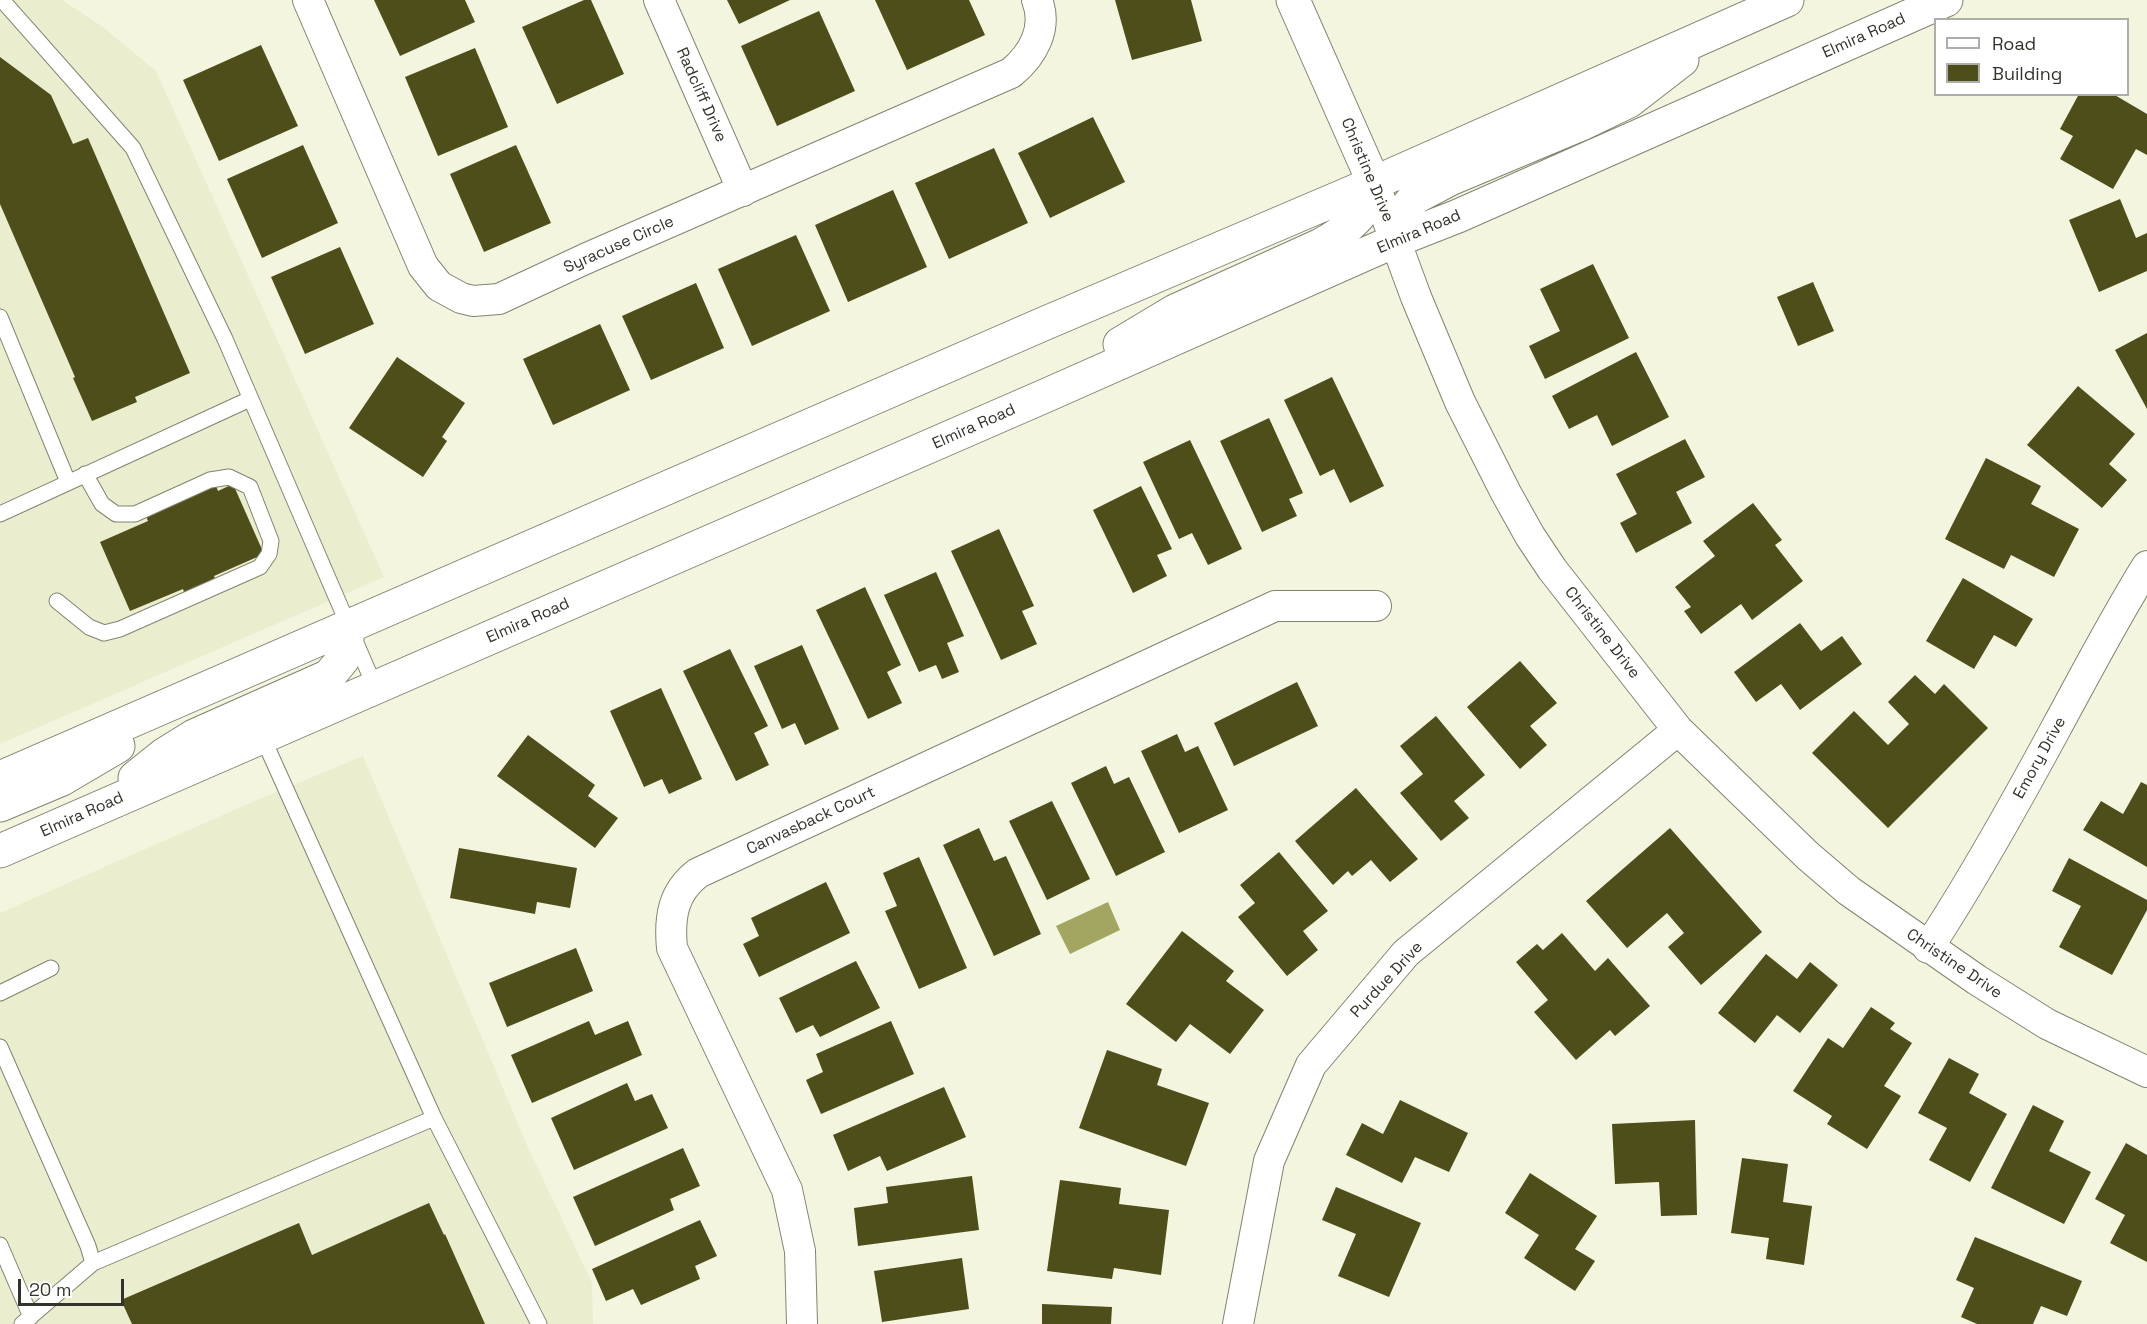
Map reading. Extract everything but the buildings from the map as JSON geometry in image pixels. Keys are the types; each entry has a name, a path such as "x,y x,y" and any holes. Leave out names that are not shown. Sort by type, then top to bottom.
{"main road":[{"name":"Christine Drive","path":"1293,0 1374,183"},
{"path":"0,778 1041,325 1374,183 1787,0"},
{"name":"Elmira Road","path":"0,851 1397,240 1458,216 1946,0"},
{"path":"1397,240 1404,211 1414,198 1452,178 1581,124 1629,101 1732,24"},
{"path":"1047,395 1095,360 1175,311 1321,245 1342,233 1357,218 1372,197 1374,183"},
{"path":"74,819 127,785 165,754 194,736 329,676 343,659 350,627"},
{"path":"0,805 62,778 110,751 202,690"}],"street":[{"name":"Syracuse Circle","path":"308,0 423,266 439,286 473,302 499,300 585,259 1011,73 1026,60 1037,41 1041,23 1037,0"},
{"name":"Radcliff Drive","path":"659,0 743,190"},
{"name":"Christine Drive","path":"1374,183 1397,240 1416,297 1460,402 1490,464 1530,536 1552,569 1678,730 1808,856 1849,891 1928,948 2047,1024 2147,1072"},
{"name":"Emory Drive","path":"1928,948 1966,889 2128,596 2147,566"},
{"name":"Canvasback Court","path":"802,1324 800,1251 787,1190 672,948 673,912 685,883 706,869 1275,606 1376,606"},
{"name":"Purdue Drive","path":"1238,1324 1269,1161 1311,1065 1406,953 1678,730"}],"lane":[{"path":"2,0 133,148 225,339 375,687"},
{"path":"0,317 68,482"},
{"path":"0,514 250,399"},
{"path":"57,601 89,627 104,633 120,629 260,567 269,554 271,541 250,487 230,477 210,480 135,514 116,514 102,504 85,474"},
{"path":"262,736 434,1118 539,1324"},
{"path":"0,993 51,968"},
{"path":"0,1047 88,1246 93,1263"},
{"path":"0,1245 26,1320 93,1263 434,1118"}],"shaded area":[{"path":"0,0 62,0 103,27 156,71 384,577 0,744"},
{"path":"363,756 527,1145 592,1283 593,1324 0,1324 0,913"},
{"path":"1108,902 1120,930 1070,954 1056,926"}]}
